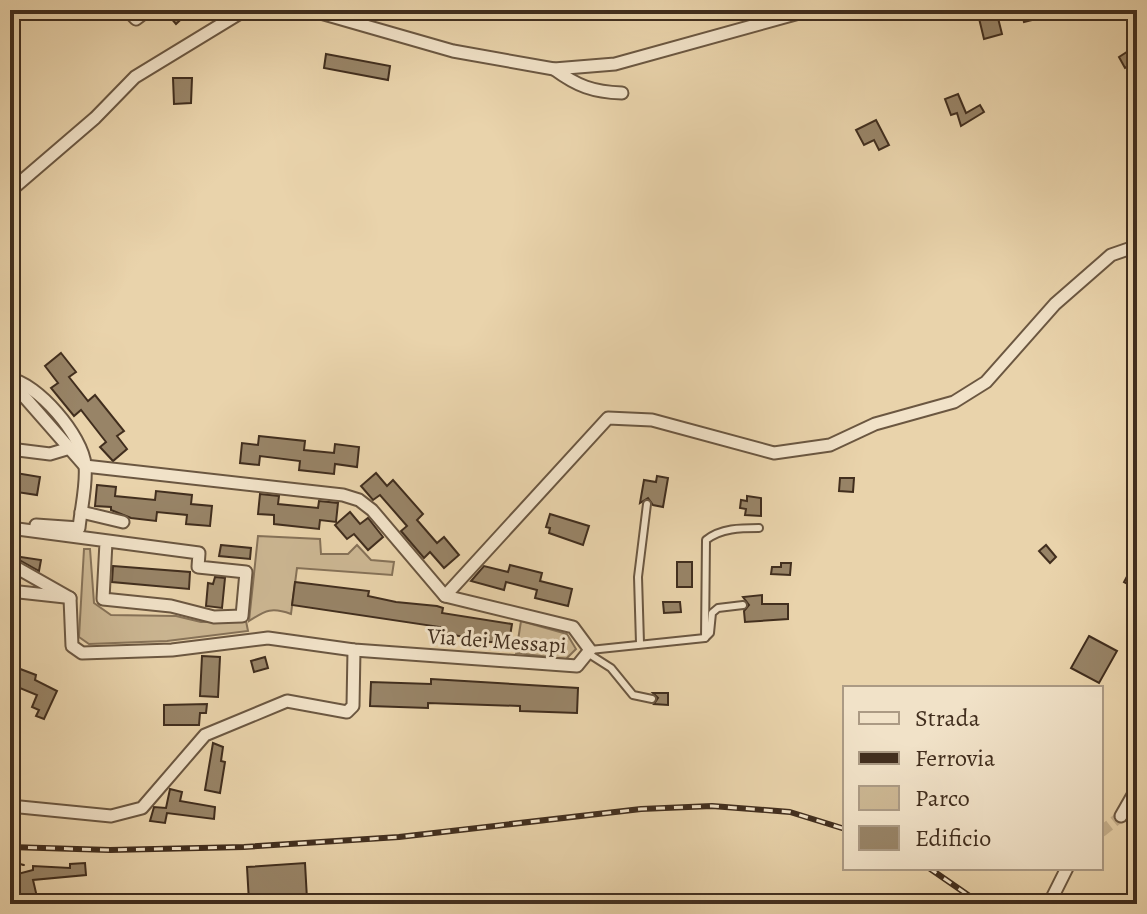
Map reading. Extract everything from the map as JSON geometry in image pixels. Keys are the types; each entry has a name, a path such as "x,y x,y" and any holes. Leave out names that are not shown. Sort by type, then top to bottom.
{"street":[{"path":"127,10 136,19 148,10"},
{"path":"10,191 95,118 135,77 245,10"},
{"path":"310,10 453,51 554,69 615,64 810,10"},
{"path":"554,69 577,86 622,93"},
{"path":"445,596 608,418 652,420 774,453 830,445 875,424 954,402 986,382 1055,304 1111,255 1137,246"},
{"path":"10,379 26,381 66,425 81,447 85,466 79,528 10,525"},
{"path":"10,390 21,393 85,466"},
{"path":"10,449 50,454 70,448"},
{"name":"Via dei Messapi","path":"70,598 72,646 82,653 172,650 268,638 354,650 577,666 589,652 573,627 445,596 372,510 359,500 343,495 85,466"},
{"path":"81,512 123,522"},
{"path":"10,525 106,542 199,553 198,567 246,572 242,616 214,617 171,606 103,599 106,542"},
{"path":"10,564 70,598"},
{"path":"11,594 70,598"},
{"path":"10,806 111,816 142,808 205,735 287,701 347,712 353,706 354,650"},
{"path":"1121,816 1137,788"},
{"path":"1049,904 1066,870"}],"lane":[{"path":"640,643 638,577 647,504"},
{"path":"705,638 706,540 716,533 759,528"},
{"path":"589,652 640,643 705,638 710,633 712,613 718,608 743,605"},
{"path":"589,652 607,664 633,695 652,699"}],"green space":[{"path":"258,536 320,539 321,554 348,554 357,545 371,560 394,562 392,575 297,568 291,614 269,611 249,621"},
{"path":"84,549 90,549 94,603 111,615 176,616 201,622 246,621 248,631 167,641 89,644 79,637"},
{"path":"521,621 567,634 576,649 566,659 516,653"}],"building":[{"path":"164,10 191,10 176,24"},
{"path":"977,10 996,10 1002,34 984,39"},
{"path":"1021,10 1034,10 1036,19 1024,22"},
{"path":"1130,50 1136,62 1125,68 1119,57"},
{"path":"326,54 390,66 388,80 324,68"},
{"path":"173,78 192,78 191,103 174,104"},
{"path":"958,94 966,113 980,105 984,112 961,126 957,113 951,115 945,99"},
{"path":"876,120 889,145 879,150 874,140 864,145 856,130"},
{"path":"61,353 76,372 69,377 88,401 95,395 124,431 117,436 127,449 113,461 100,447 106,442 81,410 74,416 51,388 58,383 45,366"},
{"path":"259,436 305,441 304,450 334,453 335,444 359,447 357,467 335,464 334,474 299,470 300,461 260,456 259,465 240,463 242,443 258,445"},
{"path":"10,472 40,477 37,495 10,491"},
{"path":"376,473 387,486 393,480 423,514 417,520 437,543 444,537 459,555 444,568 430,552 424,558 401,531 407,526 380,495 373,500 361,486"},
{"path":"657,476 668,478 663,507 653,505 648,498 640,503 644,480 656,482"},
{"path":"840,478 854,478 853,492 839,491"},
{"path":"97,485 116,487 115,496 155,500 156,491 192,495 191,504 212,506 210,526 186,524 187,515 157,512 156,521 131,518 111,510 111,507 95,506"},
{"path":"260,494 279,496 278,504 318,508 319,501 338,503 336,522 320,520 319,529 274,524 274,515 258,514"},
{"path":"747,496 761,498 761,516 745,515 746,509 740,508 741,500 747,501"},
{"path":"350,512 360,524 368,518 383,537 368,550 354,534 347,539 335,525"},
{"path":"550,514 589,526 583,545 549,533 550,528 546,527"},
{"path":"221,545 251,548 250,559 219,556"},
{"path":"1046,545 1056,557 1050,563 1039,551"},
{"path":"14,557 41,560 39,571"},
{"path":"677,562 692,562 692,587 677,587"},
{"path":"781,563 791,563 790,575 771,574 772,567 781,567"},
{"path":"510,565 542,573 540,581 572,589 568,606 535,598 537,590 506,582 504,590 471,581 484,566 508,572"},
{"path":"113,566 190,572 189,589 112,582"},
{"path":"1132,567 1137,569 1137,589 1124,582"},
{"path":"215,577 225,578 222,608 206,606 208,583 213,584"},
{"path":"295,582 369,591 368,596 437,606 443,608 442,613 512,624 509,642 487,642 440,632 440,627 292,605"},
{"path":"762,595 762,604 788,604 788,619 745,622 744,611 749,605 743,597"},
{"path":"663,602 680,602 681,612 664,613"},
{"path":"1089,636 1117,651 1099,683 1071,668"},
{"path":"202,656 220,657 218,697 200,696"},
{"path":"265,657 268,668 254,672 251,661"},
{"path":"15,667 36,675 35,680 57,691 44,719 36,716 39,710 32,707 37,695 10,684"},
{"path":"431,679 578,688 577,713 520,711 520,706 428,703 428,708 370,706 371,682 431,684"},
{"path":"653,693 668,693 668,705 654,704 658,698"},
{"path":"207,704 206,713 200,713 199,725 164,725 164,705"},
{"path":"213,743 223,747 221,761 225,762 220,793 205,790"},
{"path":"170,789 182,792 180,801 215,807 214,819 167,813 165,823 150,821 154,807 166,808"},
{"path":"85,863 86,875 33,880 37,897 32,897 33,903 20,904 18,893 10,894 10,876 33,870 33,866 70,868 70,864"},
{"path":"305,863 307,899 249,902 247,867"}],"tunnel":[{"path":"1103,830 1121,816"}],"railway":[{"path":"10,847 110,850 244,847 399,837 641,809 712,806 790,812 843,828"},
{"path":"932,870 981,904"}]}
